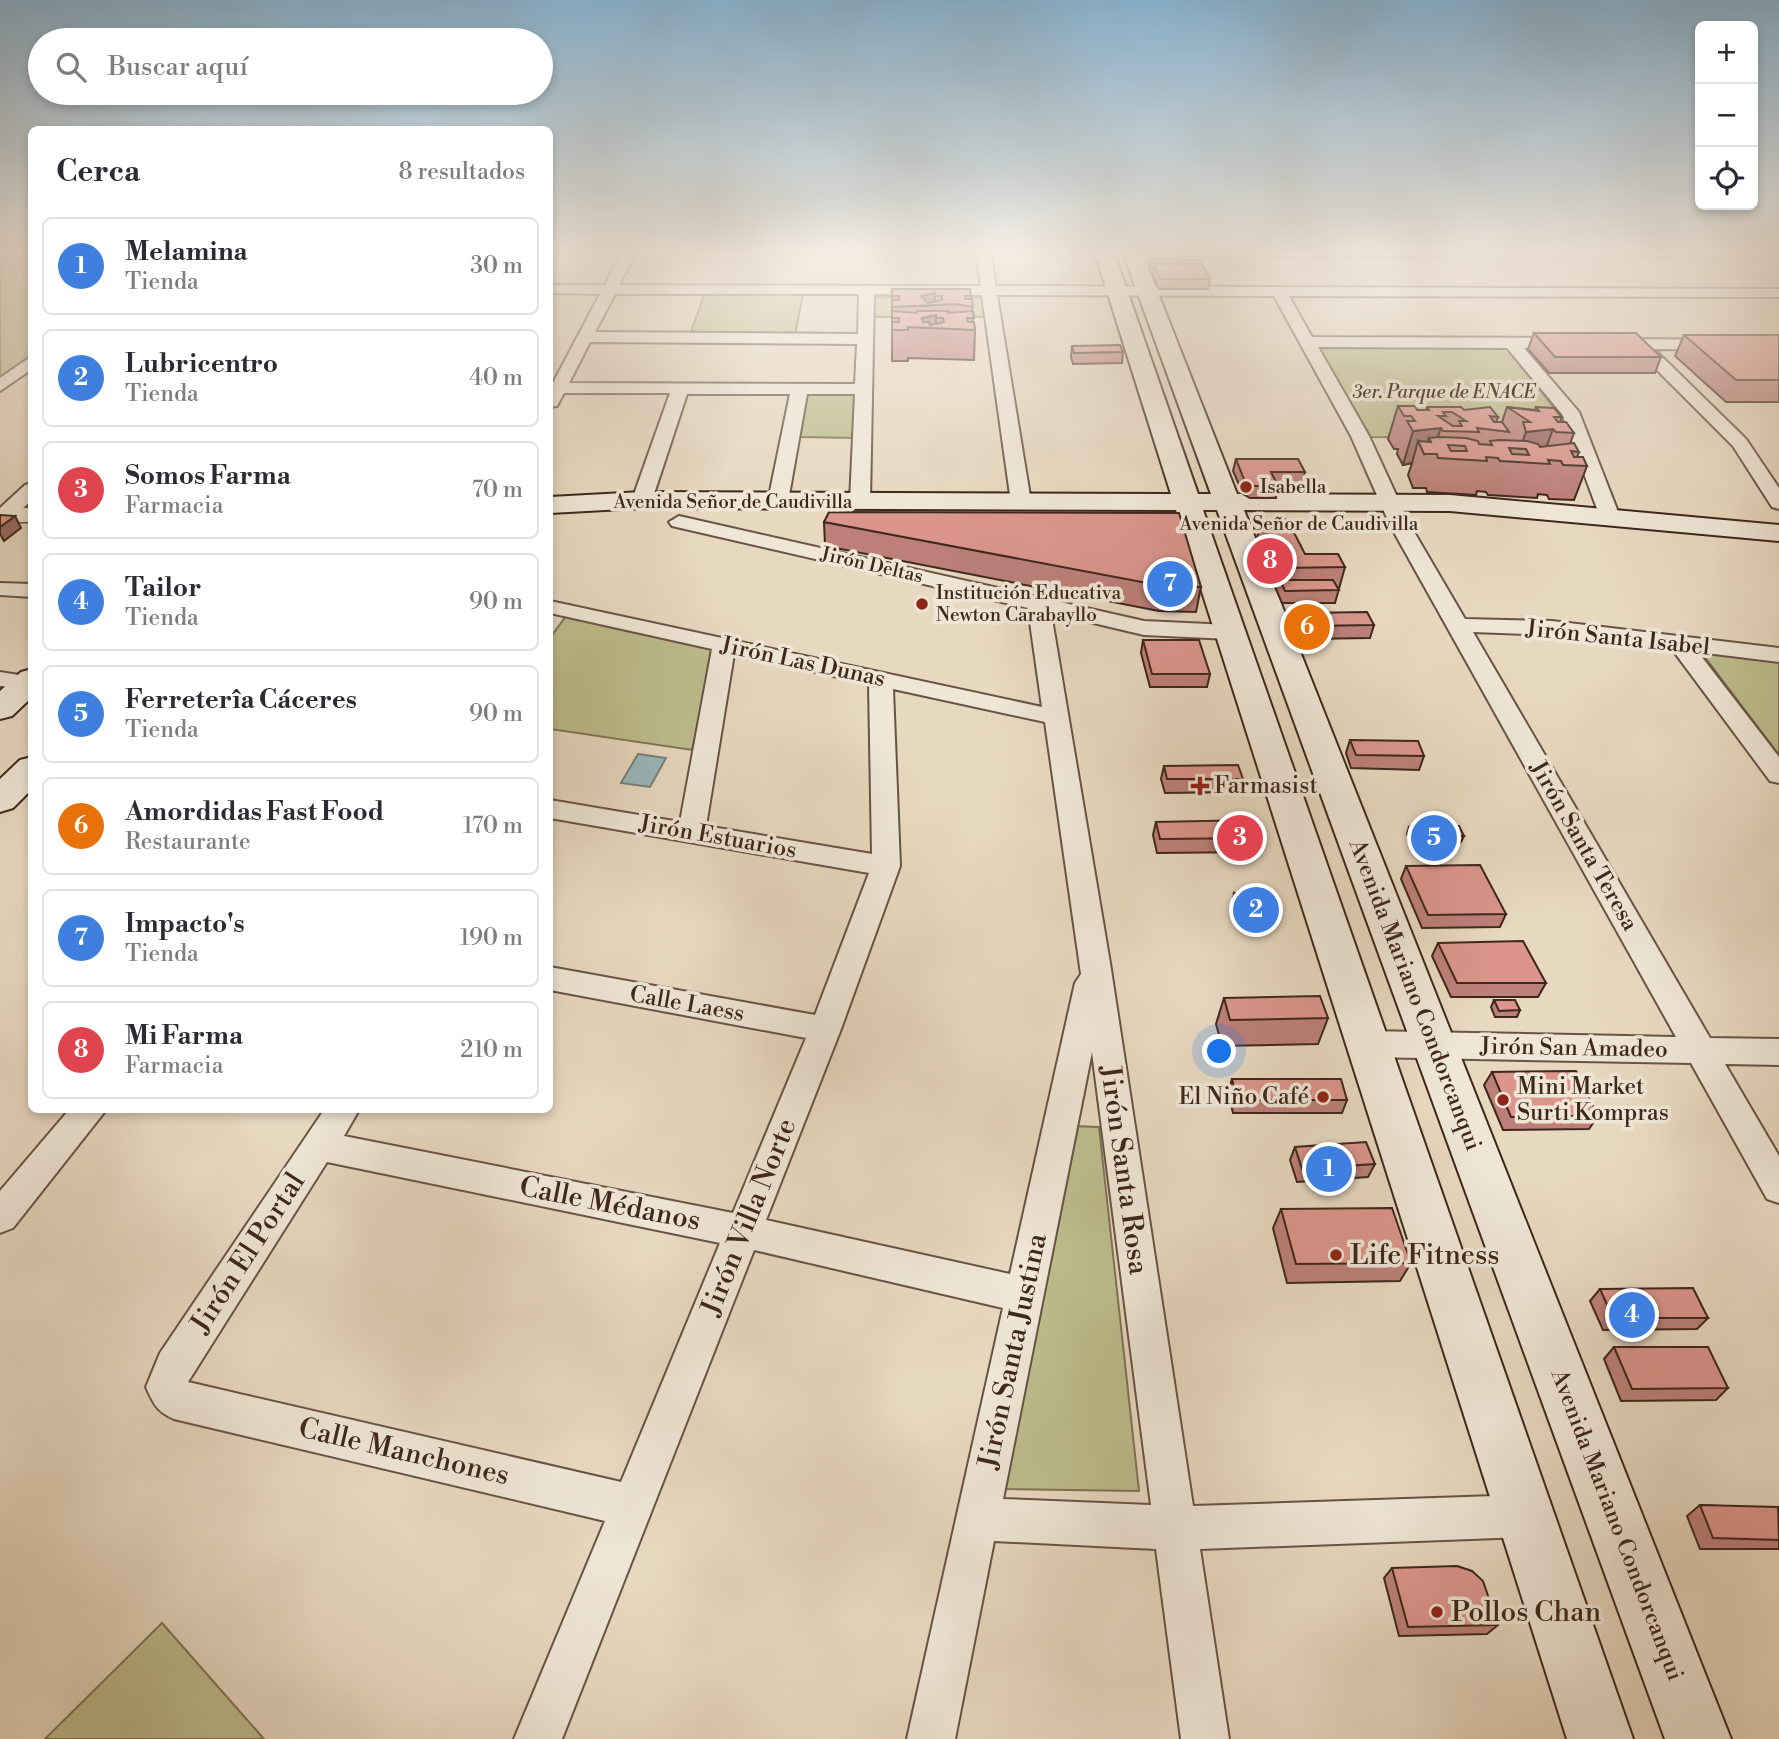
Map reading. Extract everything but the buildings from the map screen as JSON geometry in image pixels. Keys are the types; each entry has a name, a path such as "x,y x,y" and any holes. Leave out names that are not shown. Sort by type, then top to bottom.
{"main road":[{"path":"1130,331 1600,1739"},
{"name":"Avenida Mariano Condorcanqui","path":"1162,331 1698,1739"},
{"name":"Avenida Señor de Caudivilla","path":"558,505 642,500 1021,502 1192,513"},
{"name":"Avenida Señor de Caudivilla","path":"558,505 678,522 1192,513 1395,514 1483,505 1779,533"},
{"name":"Avenida Señor de Caudivilla","path":"1395,514 1779,554"},
{"path":"0,709 22,687"},
{"path":"0,717 22,687"},
{"path":"0,800 28,772"}],"street":[{"path":"554,388 588,331"},
{"path":"860,501 865,331"},
{"path":"993,331 1021,502"},
{"name":"Jirón Santa Teresa","path":"1301,331 1360,436 1395,514 1779,1188"},
{"path":"585,337 865,339"},
{"path":"1307,341 1779,345"},
{"path":"1512,343 1570,412 1579,429 1610,517"},
{"path":"1640,344 1717,418 1755,462 1779,503"},
{"path":"0,386 28,364"},
{"path":"554,388 863,389"},
{"path":"642,500 680,388"},
{"path":"778,501 799,389"},
{"path":"1755,462 1779,464"},
{"name":"Jirón Deltas","path":"678,522 1144,628 1230,632"},
{"path":"0,589 28,591"},
{"name":"Jirón Santa Rosa","path":"1038,602 1095,963 1205,1739"},
{"name":"Jirón Las Dunas","path":"553,608 1056,717"},
{"name":"Jirón Santa Isabel","path":"1457,625 1552,628 1779,655"},
{"path":"1680,643 1776,768"},
{"path":"691,833 724,645"},
{"name":"Jirón Villa Norte","path":"538,1739 825,1029 886,866 881,679"},
{"name":"Jirón Estuarios","path":"553,810 886,866"},
{"name":"Jirón Santa Justina","path":"931,1739 1095,963"},
{"name":"Calle Laess","path":"553,979 825,1029"},
{"name":"Jirón San Amadeo","path":"1368,1044 1779,1052"},
{"path":"0,1217 87,1113"},
{"name":"Jirón El Portal","path":"174,1399 166,1387 174,1367 340,1113"},
{"name":"Calle Médanos","path":"318,1145 743,1231 1025,1296"},
{"name":"Calle Manchones","path":"174,1399 633,1506"},
{"path":"978,1519 1174,1528 1525,1516"}],"green space":[{"path":"0,331 28,331 28,359 0,381"},
{"path":"691,331 796,331 795,335 690,334"},
{"name":"3er. Parque de ENACE","path":"1315,345 1505,346 1562,418 1572,439 1369,437"},
{"path":"807,392 859,392 856,438 800,437"},
{"path":"566,616 715,650 692,750 553,729 553,634"},
{"path":"1701,652 1779,661 1779,755"},
{"path":"1073,1126 1099,1127 1139,1491 1005,1489"},
{"path":"162,1623 264,1739 45,1739"}],"water":[{"path":"638,754 666,758 650,787 621,783"}],"place":[{"name":"Isabella","path":"1246,487"},
{"name":"Mi Farma","path":"1270,561"},
{"name":"Impacto's","path":"1170,584"},
{"name":"Institución Educativa Newton Carabayllo","path":"922,604"},
{"name":"Amordidas Fast Food","path":"1307,627"},
{"name":"Farmasist","path":"1200,786"},
{"name":"Somos Farma","path":"1240,838"},
{"name":"Ferreterîa Cáceres","path":"1434,838"},
{"name":"Lubricentro","path":"1256,910"},
{"name":"El Niño Café","path":"1323,1097"},
{"name":"Mini Market Surti Kompras","path":"1503,1100"},
{"name":"Melamina","path":"1329,1169"},
{"name":"Life Fitness","path":"1336,1255"},
{"name":"Tailor","path":"1632,1315"},
{"name":"Pollos Chan","path":"1437,1612"}]}
